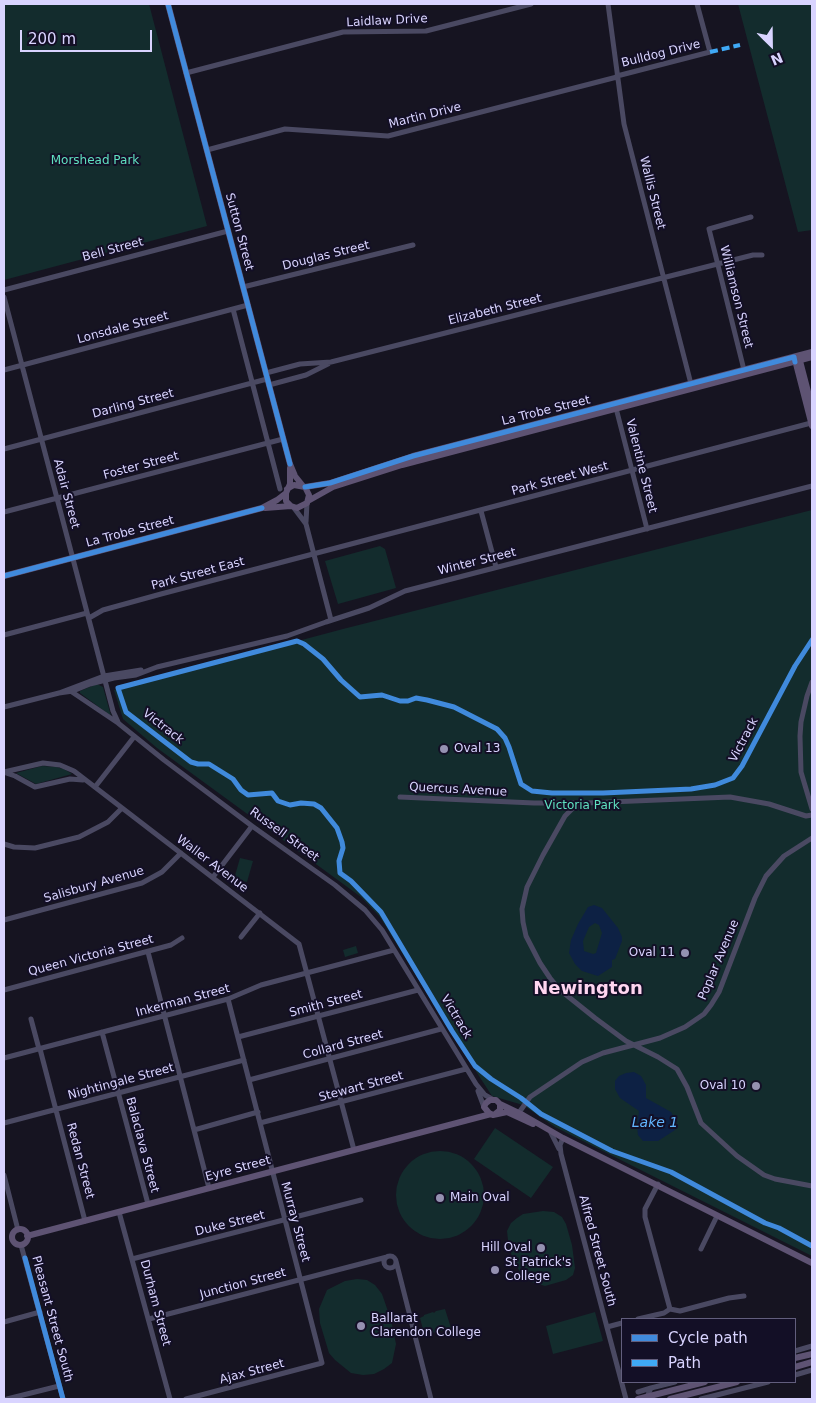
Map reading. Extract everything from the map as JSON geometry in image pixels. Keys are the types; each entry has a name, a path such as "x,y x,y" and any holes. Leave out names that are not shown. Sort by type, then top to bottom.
{"main road":[{"name":"Sutton Street","path":"168,4 290,464 295,476 304,486"},
{"name":"La Trobe Street","path":"797,359 812,352"},
{"name":"La Trobe Street","path":"304,486 330,483 413,456 797,359 812,357"},
{"path":"797,359 812,407"},
{"path":"797,359 812,424"},
{"name":"La Trobe Street","path":"307,502 333,487 402,465 615,406"},
{"name":"Sutton Street","path":"285,490 290,484 290,464"},
{"path":"294,485 304,486 308,492 307,502 301,507 292,507 286,500 285,490 294,485"},
{"name":"La Trobe Street","path":"262,508 277,500 285,490"},
{"name":"La Trobe Street","path":"4,576 262,508 292,507"},
{"path":"518,1114 505,1112 493,1114 487,1112 484,1107 492,1099 497,1100 500,1104 557,1135 658,1184 717,1216 812,1263"},
{"path":"493,1114 500,1110 500,1104"},
{"name":"Eyre Street","path":"454,1124 475,1116 484,1107"},
{"name":"Eyre Street","path":"27,1236 493,1114"},
{"path":"18,1230 24,1231 27,1236 26,1241 21,1245 16,1244 13,1239 13,1234 18,1230"},
{"path":"4,1241 13,1239"},
{"path":"796,1358 812,1354"},
{"path":"796,1367 812,1362"},
{"path":"638,1399 701,1383"},
{"path":"670,1399 733,1383"}],"street":[{"name":"Laidlaw Drive","path":"186,73 343,32 426,30 531,4"},
{"name":"Wallis Street","path":"608,4 624,124 692,387"},
{"name":"Bulldog Drive","path":"617,76 710,52 698,4"},
{"name":"Martin Drive","path":"207,150 283,129 388,136 617,76"},
{"name":"Williamson Street","path":"745,372 709,228 751,217"},
{"name":"Bell Street","path":"4,290 228,231"},
{"name":"Douglas Street","path":"243,287 413,245"},
{"name":"Elizabeth Street","path":"267,379 300,364 331,362 664,277 753,255 762,255"},
{"name":"Adair Street","path":"4,297 114,716 119,725"},
{"name":"Lonsdale Street","path":"4,370 248,305"},
{"path":"233,309 269,443 285,490"},
{"name":"Elizabeth Street","path":"267,379 301,377 331,362"},
{"name":"Darling Street","path":"4,449 267,379"},
{"name":"Valentine Street","path":"615,406 647,529"},
{"name":"Park Street West","path":"314,554 812,424"},
{"name":"Foster Street","path":"4,512 283,439"},
{"name":"Winter Street","path":"4,707 105,678 136,674 288,636 369,608 405,591 812,486"},
{"path":"307,502 306,524 331,620"},
{"path":"292,507 306,524"},
{"path":"481,510 496,567"},
{"name":"Park Street East","path":"4,635 88,615 314,554"},
{"name":"Winter Street","path":"59,692 72,692 105,678"},
{"path":"812,682 801,722 800,743 802,772 812,809"},
{"name":"Russell Street","path":"72,692 361,906 379,925 476,1084 485,1095 492,1099"},
{"path":"95,788 134,737"},
{"name":"Waller Avenue","path":"4,772 34,764 51,764 68,768 299,944 354,1150"},
{"name":"Waller Avenue","path":"4,772 35,786 72,778 88,782"},
{"name":"Quercus Avenue","path":"400,797 534,803 586,803 730,797 769,804 806,816 812,815"},
{"path":"586,803 572,809 564,816 527,887 522,909 523,922 533,950 550,978 567,996 623,1039 658,1056 677,1069 687,1087 701,1122 714,1136 750,1166 764,1175 812,1186"},
{"path":"4,844 14,847 35,848 79,837 108,822 122,808"},
{"path":"213,877 252,826"},
{"name":"Poplar Avenue","path":"518,1114 525,1101 532,1095 582,1062 603,1053 656,1040 678,1031 696,1020 709,1008 719,992 763,881 780,860 809,839 812,833"},
{"name":"Salisbury Avenue","path":"4,920 142,883 162,872 181,853"},
{"path":"241,937 260,913"},
{"name":"Queen Victoria Street","path":"4,990 148,952 173,944 182,938"},
{"name":"Inkerman Street","path":"4,1058 228,999 259,986 394,950"},
{"path":"148,952 209,1188"},
{"name":"Smith Street","path":"238,1037 418,990"},
{"name":"Murray Street","path":"228,999 322,1363"},
{"name":"Redan Street","path":"31,1019 86,1221"},
{"name":"Collard Street","path":"249,1080 441,1029"},
{"name":"Balaclava Street","path":"102,1032 148,1204"},
{"name":"Nightingale Street","path":"4,1123 244,1060"},
{"name":"Stewart Street","path":"260,1123 466,1069"},
{"name":"Russell Street","path":"476,1084 484,1107"},
{"path":"194,1130 258,1112"},
{"path":"557,1135 560,1152"},
{"name":"Alfred Street South","path":"557,1135 621,1380"},
{"path":"4,1175 18,1230"},
{"path":"658,1184 645,1209 645,1217 670,1309"},
{"name":"Duke Street","path":"132,1259 361,1200"},
{"name":"Durham Street","path":"119,1212 170,1399"},
{"path":"701,1249 717,1216"},
{"name":"Pleasant Street South","path":"21,1245 63,1399"},
{"path":"400,1279 396,1272 387,1266 384,1260 387,1257 393,1256 396,1261 431,1399"},
{"name":"Junction Street","path":"149,1319 387,1257"},
{"name":"Junction Street","path":"372,1262 379,1261 387,1266"},
{"path":"387,1266 395,1266 396,1261"},
{"path":"642,1318 664,1313 670,1309 680,1310 744,1296"},
{"path":"4,1322 40,1312"},
{"path":"607,1327 621,1323"},
{"path":"796,1351 812,1346"},
{"name":"Ajax Street","path":"186,1399 322,1363"},
{"path":"796,1375 812,1370"},
{"name":"Alfred Street South","path":"622,1383 626,1399"},
{"path":"638,1392 671,1383"},
{"path":"701,1399 764,1383"},
{"path":"7,1399 59,1386"},
{"path":"647,1397 651,1388"}],"green space":[{"name":"Morshead Park","path":"4,4 149,4 207,226 4,280"},
{"path":"738,4 812,4 812,230 798,232"},
{"name":"Victoria Park","path":"812,510 812,1256 555,1127 523,1105 492,1096 380,917 361,897 157,748 123,719 114,690 343,629"},
{"path":"380,546 385,549 396,588 338,604 325,561"},
{"path":"97,684 103,687 111,716 80,693 80,691"},
{"path":"42,766 64,769 72,774 36,784 16,773"},
{"path":"240,858 253,861 247,882 234,879"},
{"path":"356,946 358,953 345,957 343,950"},
{"path":"495,1128 553,1167 531,1198 474,1159"},
{"name":"Main Oval","path":"440,1151 457,1154 471,1164 481,1178 484,1195 481,1212 471,1226 457,1236 440,1239 423,1236 409,1226 399,1212 396,1195 399,1178 409,1164 423,1154"},
{"name":"Hill Oval","path":"543,1211 554,1212 562,1217 566,1224 572,1245 575,1268 573,1275 566,1280 545,1286 528,1281 522,1276 512,1257 507,1231 511,1223 523,1214"},
{"path":"367,1280 375,1285 382,1294 391,1320 396,1344 392,1363 374,1374 351,1373 335,1360 329,1353 320,1323 319,1309 327,1290 345,1281"},
{"path":"445,1309 451,1328 441,1331 440,1328 438,1329 439,1331 429,1334 428,1332 424,1333 420,1318"},
{"path":"595,1312 603,1341 553,1354 546,1326"}],"water":[{"path":"594,905 602,908 618,928 622,937 615,959 612,960 612,967 598,976 582,971 575,964 569,953 571,940 588,907","holes":["595,923 599,925 602,933 596,953 584,951 583,941 589,927"]},
{"name":"Lake 1","path":"634,1072 641,1076 646,1085 646,1098 671,1112 676,1121 675,1130 658,1141 643,1141 638,1135 639,1111 620,1098 615,1089 615,1081 619,1076"}],"marked path":[{"path":"710,52 740,45"}],"cycle path":[{"path":"168,4 290,464"},
{"path":"305,487 330,483 413,456 794,357 795,362"},
{"path":"4,576 262,508"},
{"name":"Victrack","path":"812,640 795,666 742,766 733,778 715,785 691,789 603,793 532,791 521,784 509,747 505,738 497,729 454,707 427,700 416,698 400,701 382,695 360,697 341,680 323,659 304,644 297,641 118,688 126,712 191,762 209,764 233,779 241,790 248,795 272,793 278,801 290,805 301,803 314,804 321,808 337,828 342,842 343,848 339,861 340,873 351,881 381,912 475,1066 491,1079 521,1098 541,1114 612,1151 671,1172 812,1246"},
{"path":"25,1258 63,1399"}],"place":[{"name":"Oval 13","path":"444,749"},
{"name":"Oval 11","path":"685,953"},
{"name":"Oval 10","path":"756,1086"},
{"name":"Main Oval","path":"440,1198"},
{"name":"Hill Oval","path":"541,1248"},
{"name":"St Patrick's College","path":"495,1270"},
{"name":"Ballarat Clarendon College","path":"361,1326"}],"district":[{"name":"Newington","path":"588,989"}]}
